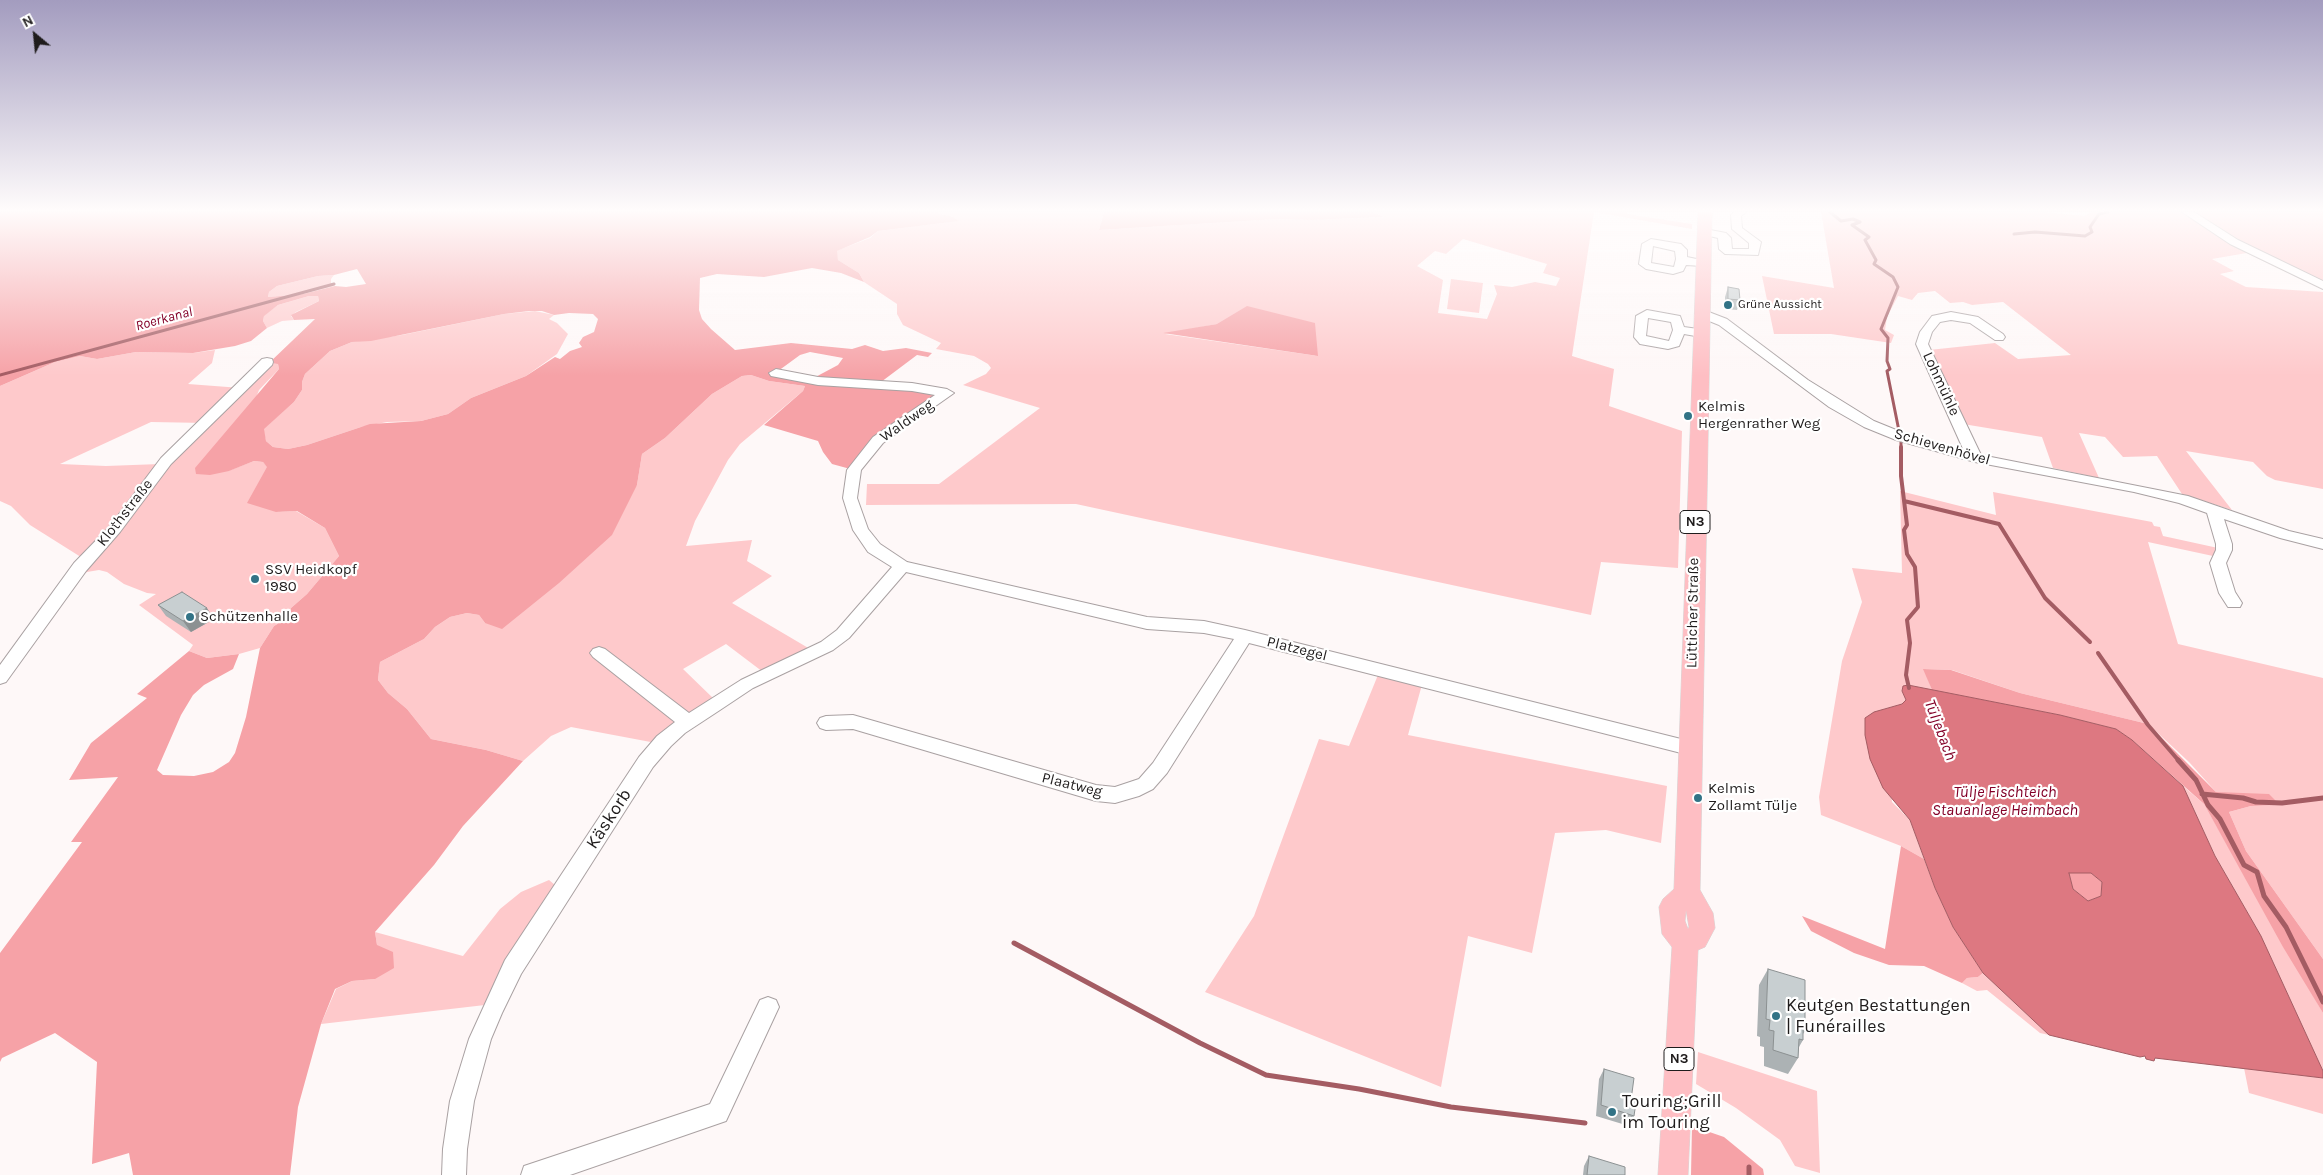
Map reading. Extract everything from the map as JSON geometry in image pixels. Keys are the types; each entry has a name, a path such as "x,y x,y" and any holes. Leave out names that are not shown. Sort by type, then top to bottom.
{"main road":[{"name":"Lütticher Straße","path":"1673,1175 1685,943 1696,939 1702,928 1700,913 1695,902 1687,893 1702,267"}],"street":[{"path":"2285,267 2323,285"},
{"name":"Lohmühle","path":"1975,458 1922,344 1926,332 1936,319 1951,316 1974,320 1999,337"},
{"name":"Schievenhövel","path":"1701,323 1723,322 1803,384 1870,424 1910,440 1975,458 2134,488 2213,508 2285,535 2323,544"},
{"path":"1679,330 1701,323"},
{"name":"Klothstraße","path":"0,678 80,567 115,529 166,461 266,362"},
{"name":"Waldweg","path":"776,373 818,381 912,387 947,393 878,440 854,470 850,498 861,530 874,548 902,566"},
{"path":"2213,508 2224,544 2224,550 2218,564 2226,593 2234,603"},
{"name":"Platzegel","path":"902,566 1148,623 1204,628 1245,636 1689,748"},
{"name":"Käskorb","path":"454,1175 455,1149 462,1101 480,1039 513,967 646,762 664,741 688,722 747,684 827,646 843,634 902,566"},
{"name":"Plaatweg","path":"826,723 839,721 853,722 1096,793 1115,794 1132,791 1146,784 1160,768 1245,636"},
{"path":"599,653 688,722"},
{"path":"533,1175 718,1113 768,1007"}],"shaded area":[{"path":"0,267 849,267 859,273 864,282 841,273 812,268 764,277 717,274 700,278 699,310 702,319 711,329 735,350 791,343 852,349 865,345 883,351 906,348 932,353 928,357 917,355 877,385 947,393 878,440 854,470 832,464 818,441 764,425 803,391 805,386 769,381 751,375 742,376 712,394 665,438 642,454 637,485 612,535 559,583 502,629 485,623 479,615 467,613 450,617 435,627 424,639 380,662 378,680 388,693 407,709 431,739 486,750 523,761 463,826 434,865 375,932 377,945 393,952 394,968 375,979 352,981 335,989 321,1024 298,1107 290,1175 133,1175 129,1153 92,1164 97,1062 55,1033 2,1058 0,1062 0,953 82,842 71,842 118,777 69,780 91,743 147,698 137,694 189,651 207,658 239,654 233,669 204,685 193,695 181,715 157,770 163,775 194,776 213,772 229,762 235,753 246,717 260,648 274,626 286,619 291,608 307,594 339,556 325,528 297,511 276,512 247,503 267,467 263,462 254,461 229,471 210,475 196,474 195,468 279,369 278,364 269,363 315,319 294,320 291,315 319,301 318,296 309,296 278,305 264,316 263,321 267,328 251,341 235,346 193,353 136,352 97,359 80,356 55,362 0,386","holes":["357,269 366,284 346,287 335,286 303,294 268,297 269,292 277,286","542,311 554,315 569,313 593,314 598,319 594,332 583,337 579,343 582,347 570,351 560,359 555,357 526,376 471,398 448,414 421,421 370,424 307,445 288,449 273,447 266,441 264,429 294,402 302,390 305,374 330,351 352,342 371,341 504,314","810,352 843,358 838,365 808,381 774,374 800,355"]},
{"path":"849,267 1419,267 1443,280 1438,313 1487,319 1497,294 1494,285 1512,287 1535,282 1556,286 1560,278 1543,273 1546,267 1586,267 1572,356 1614,369 1609,406 1682,431 1678,568 1601,562 1591,615 1076,504 866,505 867,484 939,484 1040,408 963,385 986,374 991,368 988,364 974,356 936,349 941,343 903,325 897,314 897,304 864,282 859,273","holes":["1217,324 1318,356 1165,334"]},
{"path":"1830,267 2226,267 2234,271 2220,274 2246,287 2323,292 2323,489 2275,480 2267,476 2253,462 2186,451 2232,510 2182,494 2157,456 2123,457 2105,437 2079,433 2099,478 2053,468 2042,437 1963,424 1929,350 1995,343 2018,359 2071,355 2003,302 1972,305 1963,302 1950,303 1935,291 1918,293 1912,300 1898,296 1887,317 1885,330 1894,335 1891,343 1831,334 1774,334 1762,276 1834,288"},
{"path":"2276,267 2323,267 2323,289"},
{"path":"334,275 331,279 331,284 335,286 303,294 268,297 269,292 277,286 318,276"},
{"path":"1451,279 1483,283 1479,313 1447,309"},
{"path":"309,296 318,296 319,301 296,312 291,316 294,320 282,321 267,328 263,321 264,315 278,305"},
{"path":"1247,306 1315,323 1318,356 1163,333 1217,324"},
{"path":"535,311 554,315 549,319 557,323 568,334 557,354 526,376 471,398 448,414 421,421 387,422 361,427 307,445 288,449 273,447 266,441 263,429 294,402 302,390 305,374 330,351 352,342 402,335 504,314"},
{"path":"215,350 212,363 188,384 241,388 269,363 278,364 279,369 259,390 228,471 254,461 263,462 268,467 276,512 296,511 325,528 339,556 307,594 291,608 286,619 274,626 260,648 239,654 207,658 189,651 193,645 139,605 156,594 147,593 124,584 107,572 99,570 87,572 74,581 161,472 206,423 151,422 60,464 106,466 160,464 84,559 30,525 11,506 0,501 0,386 55,362 80,356 97,359 136,352 193,353"},
{"path":"751,375 769,381 805,386 803,391 740,444 728,460 695,521 686,546 752,540 747,561 772,576 732,603 810,649 763,672 726,644 683,669 715,700 656,743 571,727 551,736 523,761 486,750 431,739 407,709 388,693 378,680 380,662 424,639 435,627 450,617 467,613 479,615 485,623 637,485 642,454 665,438 712,394 742,376"},
{"path":"1900,491 1996,515 1993,492 2152,522 2154,526 2160,527 2163,536 2218,548 2213,556 2148,542 2178,644 2323,678 2323,959 2246,851 2229,812 2251,806 2279,805 2234,794 2216,792 2189,762 2148,724 2020,693 1952,670 1924,669 1932,690 1907,685 1903,687 1902,691 1906,700 1902,704 1884,709 1892,802 1910,820 1924,859 1901,846 1821,815 1819,797 1842,661 1862,602 1852,568 1902,573"},
{"path":"1923,669 1951,670 2020,693 2148,724 2216,792 2269,794 2280,805 2251,806 2229,812 2246,851 2323,959 2323,1013 2283,947 2204,804 2132,740 2116,729 2060,715 1932,690"},
{"path":"1380,670 1423,681 1408,735 1667,786 1661,843 1606,830 1555,833 1532,953 1468,936 1441,1087 1205,992 1254,916 1319,739 1349,746"},
{"path":"2183,786 2204,804 2323,1013 2323,1071 2261,936 2215,856"},
{"path":"1901,846 1924,859 1953,927 1983,973 1978,977 1967,978 1962,983 1924,966 1889,965 1854,953 1811,931 1802,916 1885,949"},
{"path":"2069,873 2091,873 2102,882 2101,896 2088,901 2073,889"},
{"path":"549,880 555,885 485,1005 321,1024 336,989 352,981 375,979 377,945 375,932 463,956 500,909 521,892"},
{"path":"1983,973 2049,1035 2040,1033 1987,990 1977,991 1962,983 1967,978 1978,977"},
{"path":"1698,1052 1817,1091 1820,1173 1795,1166 1780,1140 1736,1108 1696,1084"},
{"path":"2244,1068 2323,1078 2323,1114 2249,1093"},
{"path":"1692,1126 1724,1137 1763,1169 1764,1175 1691,1175"}],"water":[{"name":"Tülje Fischteich Stauanlage Heimbach","path":"1908,685 2060,715 2116,729 2132,740 2183,786 2215,856 2261,936 2323,1071 2323,1078 2155,1058 2154,1061 2146,1059 2145,1056 2140,1057 2049,1035 1983,973 1953,927 1935,888 1910,820 1883,788 1870,759 1865,735 1865,718 1874,712 1902,704 1906,700 1902,691 1903,686","holes":["2069,873 2091,873 2102,882 2101,896 2088,901 2073,889"]}],"building":[{"path":"1728,287 1739,289 1740,300 1728,299"},
{"path":"182,592 207,608 183,621 158,605"},
{"path":"1768,969 1805,980 1805,1031 1803,1030 1803,1040 1799,1039 1798,1058 1773,1050 1774,1031 1769,1030 1770,1020 1766,1019"},
{"path":"1604,1069 1634,1078 1631,1100 1636,1102 1634,1116 1601,1105"},
{"path":"1589,1156 1625,1167 1625,1175 1587,1175"}],"waterway":[{"name":"Tüljebach","path":"1878,267 1893,277 1898,287 1881,329 1888,338 1887,361 1890,369 1887,371 1900,436"},
{"name":"Roerkanal","path":"0,375 334,284"},
{"name":"Tüljebach","path":"1901,439 1901,476 1904,501"},
{"path":"1904,501 1999,524 2045,598 2090,642"},
{"name":"Tüljebach","path":"1904,501 1907,525 1904,530 1907,554 1915,567 1918,607 1907,620 1910,643 1906,675 1909,688"},
{"path":"2098,653 2148,725 2179,761"},
{"path":"2178,760 2196,780 2203,794"},
{"path":"2203,794 2243,798 2256,802 2282,803 2323,798"},
{"path":"2203,794 2208,805 2220,819 2244,865 2257,872 2264,896 2286,927 2323,1002"},
{"path":"1014,943 1200,1043 1266,1075 1359,1089 1451,1107 1585,1123"},
{"path":"1749,1167 1749,1175"}],"place":[{"name":"Grüne Aussicht","path":"1728,305"},
{"name":"Kelmis Hergenrather Weg","path":"1688,416"},
{"name":"SSV Heidkopf 1980","path":"255,579"},
{"name":"Schützenhalle","path":"190,617"},
{"name":"Kelmis Zollamt Tülje","path":"1698,798"},
{"name":"Keutgen Bestattungen | Funérailles","path":"1776,1016"},
{"name":"Touring;Grill im Touring","path":"1612,1112"}]}
